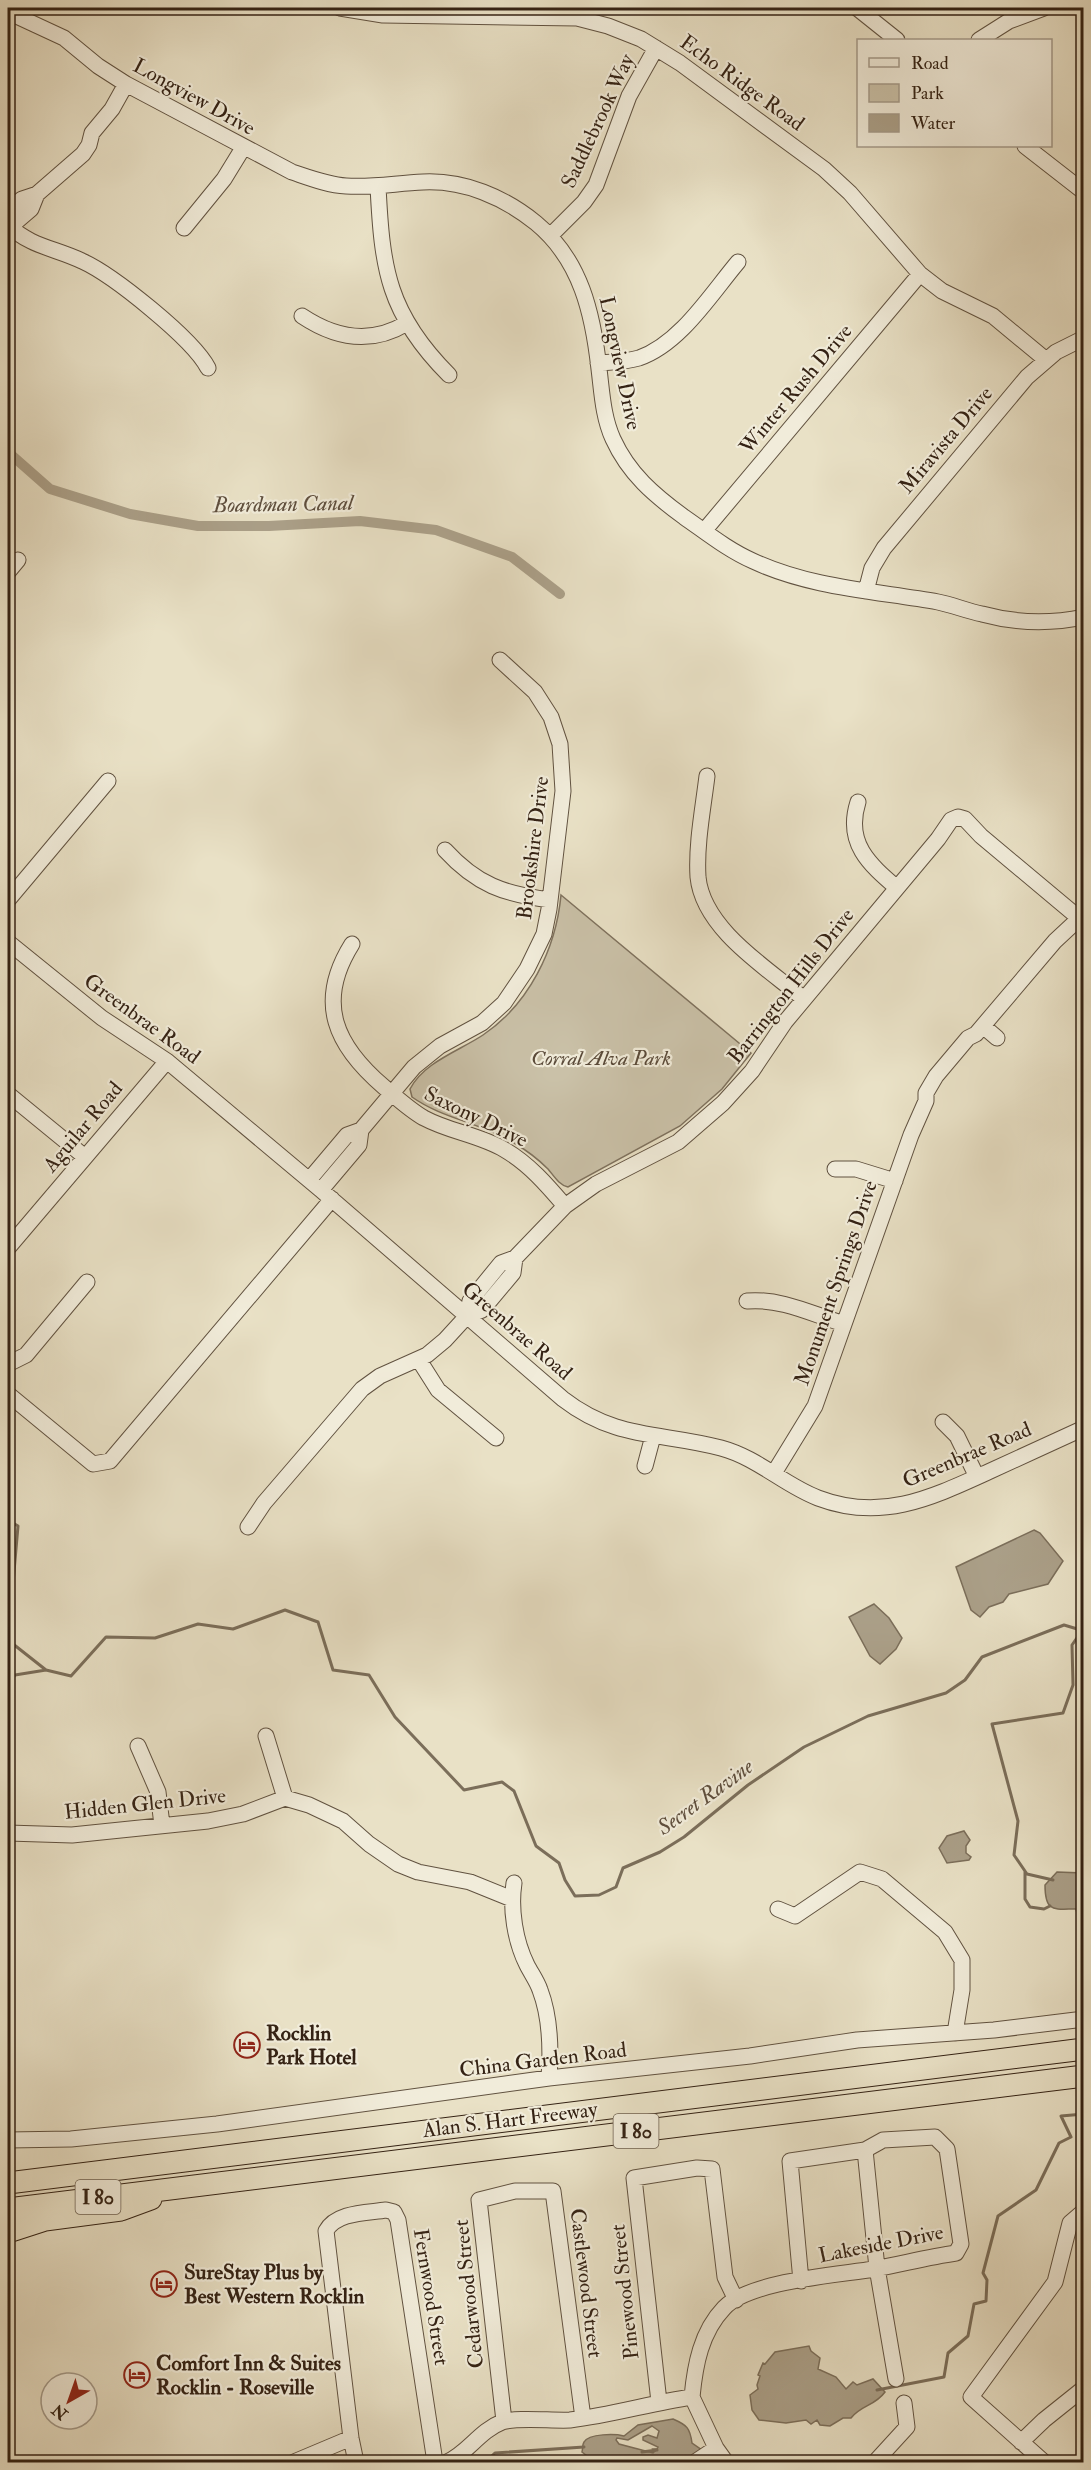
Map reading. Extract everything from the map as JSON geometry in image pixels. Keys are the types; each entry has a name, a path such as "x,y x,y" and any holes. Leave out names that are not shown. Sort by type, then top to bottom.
{"highway":[{"name":"Alan S. Hart Freeway","path":"8,2183 1083,2049"},
{"name":"Alan S. Hart Freeway","path":"8,2209 1083,2076"},
{"path":"8,2170 140,2166"},
{"path":"8,2232 45,2220 120,2210 188,2186"}],"street":[{"name":"Echo Ridge Road","path":"340,8 383,15 463,12 577,18 627,32 656,48 838,181 920,274 942,291 993,316 1045,359"},
{"path":"857,8 896,39"},
{"path":"980,39 1003,24 1044,8"},
{"name":"Longview Drive","path":"8,12 64,38 98,66 126,84 292,172 315,180 345,186 422,182 470,187 505,202 537,224 550,236 568,260 584,292 593,326 606,422 627,465 648,489 735,552 770,569 813,581 941,603 1008,620 1042,622 1083,617"},
{"name":"Saddlebrook Way","path":"550,236 584,202 596,185 629,96 656,48"},
{"path":"126,84 112,109 92,133 89,145 83,154 37,194 22,199 9,226 43,248 81,260 106,274 190,343 208,368"},
{"path":"1026,147 1083,192"},
{"path":"184,228 224,179 243,148"},
{"path":"378,186 380,234 387,277 407,323 425,350 449,375"},
{"path":"598,363 630,360 663,346 677,334 738,262"},
{"name":"Winter Rush Drive","path":"704,531 920,274"},
{"path":"302,316 325,330 350,337 379,336 407,323"},
{"name":"Miravista Drive","path":"866,591 872,568 888,543 1022,383 1045,359 1083,338"},
{"path":"8,572 18,560"},
{"name":"Brookshire Drive","path":"8,1395 93,1464 110,1461 321,1190 359,1145 362,1130 392,1093 426,1056 482,1023 504,1002 537,951 548,921 563,791 560,744 551,717 535,692 500,660"},
{"path":"707,776 698,867 700,889 708,910 722,930 804,999"},
{"path":"8,900 108,781"},
{"path":"858,802 854,821 860,848 870,863 897,888"},
{"name":"Barrington Hills Drive","path":"248,1527 264,1503 362,1389 380,1376 419,1360 445,1340 467,1316 482,1310 513,1273 516,1258 565,1206 596,1184 670,1146 701,1124 740,1086 804,999 938,839 951,820 958,817 965,819 981,836 1081,916"},
{"path":"445,850 469,874 493,888 512,894 550,900"},
{"name":"Monument Springs Drive","path":"774,1473 815,1407 915,1125 926,1101 926,1093 942,1068 968,1038 980,1030 1055,940 1081,916"},
{"name":"Greenbrae Road","path":"8,942 102,1018 167,1061 579,1411 613,1427 730,1450 756,1462 817,1498 842,1505 867,1508 914,1503 1083,1428"},
{"name":"Saxony Drive","path":"352,944 337,975 334,989 335,1019 338,1032 350,1053 363,1069 424,1118 506,1150 538,1175 565,1206"},
{"path":"980,1030 998,1038"},
{"name":"Aguilar Road","path":"8,1248 167,1061"},
{"path":"8,1094 85,1157"},
{"path":"835,1169 856,1169 895,1181"},
{"path":"8,1364 27,1355 87,1282"},
{"path":"747,1301 759,1300 785,1304 844,1324"},
{"path":"419,1360 438,1390 496,1438"},
{"path":"943,1422 957,1436 977,1477"},
{"path":"645,1466 653,1436"},
{"path":"266,1736 285,1798 309,1805 343,1821 369,1844 398,1864 418,1872 471,1882 512,1899"},
{"path":"138,1746 158,1792 162,1825"},
{"name":"Hidden Glen Drive","path":"8,1833 72,1835 225,1819 285,1798"},
{"path":"778,1909 795,1916 860,1872 882,1879 945,1932 962,1960 962,1990 955,2033"},
{"path":"514,1883 512,1899 517,1934 526,1963 540,1989 546,2014 549,2078"},
{"name":"China Garden Road","path":"8,2140 71,2139 217,2124 549,2078 705,2062 856,2040 955,2033 1083,2019"},
{"name":"Lakeside Drive","path":"692,2397 695,2366 705,2335 725,2306 750,2291 956,2253 961,2244 947,2149 935,2137 883,2140 865,2150"},
{"path":"801,2281 790,2162 865,2150 877,2268 896,2379"},
{"name":"Pinewood Street","path":"659,2402 634,2178 698,2168 712,2169 724,2277 736,2300"},
{"name":"Castlewood Street","path":"515,2191 553,2191 583,2418"},
{"name":"Cedarwood Street","path":"504,2421 479,2200 515,2191"},
{"name":"Fernwood Street","path":"351,2438 326,2231 336,2219 386,2210 394,2212 398,2220 435,2463"},
{"path":"1044,2463 971,2397 1055,2282 1070,2223 1083,2211"},
{"path":"1021,2442 1083,2388"},
{"path":"447,2463 456,2458 483,2432 504,2421 558,2421 583,2418 692,2397 716,2448 726,2463"},
{"path":"874,2463 907,2427 904,2403"},
{"path":"294,2463 351,2438 356,2463"},
{"path":"695,2463 716,2448"}],"green space":[{"name":"Corral Alva Park","path":"561,895 751,1053 722,1089 680,1126 568,1187 559,1182 532,1155 502,1136 437,1111 412,1097 410,1089 424,1071 483,1035 514,1008 527,991 546,955 558,915"}],"water":[{"path":"1034,1530 1040,1533 1063,1561 1048,1584 1009,1594 1003,1602 989,1607 980,1617 971,1610 956,1567"},
{"path":"874,1604 889,1618 902,1638 896,1649 880,1664 870,1656 849,1617"},
{"path":"964,1831 970,1840 966,1846 966,1853 971,1857 969,1860 947,1863 939,1848 947,1836"},
{"path":"1057,1872 1083,1873 1083,1918 1078,1917 1076,1909 1057,1909 1049,1905 1045,1885"},
{"path":"809,2346 811,2351 820,2358 818,2369 836,2377 846,2389 853,2382 857,2385 873,2379 885,2392 851,2418 843,2418 830,2426 820,2425 817,2420 811,2424 806,2420 786,2423 759,2420 752,2410 750,2395 758,2389 760,2376 758,2375 763,2363 765,2364 775,2352"},
{"path":"673,2419 687,2428 692,2443 702,2450 684,2462 625,2460 595,2462 582,2452 583,2443 591,2437 624,2436 638,2425","holes":["652,2426 659,2431 657,2438 648,2435 643,2437 643,2440 658,2447 653,2449 655,2451 653,2453 619,2444 616,2440 617,2438 628,2440"]}],"waterway":[{"name":"Boardman Canal","path":"8,452 50,489 130,514 198,526 269,526 360,521 436,530 512,557 560,594"},
{"path":"8,1520 18,1526 8,1640 46,1670"},
{"name":"Secret Ravine","path":"8,1684 15,1675 46,1670 71,1676 106,1637 155,1638 198,1624 233,1629 285,1610 318,1622 333,1670 369,1675 395,1717 464,1790 502,1782 514,1791 536,1846 559,1863 565,1880 575,1896 599,1895 616,1887 623,1868 660,1852 684,1837 748,1785 804,1747 868,1716 946,1693 965,1680 982,1657 1064,1625 1084,1631"},
{"path":"1053,1880 1027,1874 1014,1855 1018,1821 992,1724 1063,1713 1073,1685 1072,1645 1081,1632"},
{"path":"1025,1871 1025,1899 1030,1907 1044,1909 1050,1906"},
{"path":"877,2390 944,2377 948,2353 968,2336 974,2304 986,2301 987,2280 983,2273 998,2216 1036,2190 1059,2143 1071,2137 1061,2116 1084,2114"},
{"path":"485,2462 495,2453 584,2447"},
{"path":"642,2452 657,2450"}],"place":[{"name":"Rocklin Park Hotel","path":"247,2045"},
{"name":"SureStay Plus by Best Western Rocklin","path":"164,2284"},
{"name":"Comfort Inn & Suites Rocklin - Roseville","path":"137,2375"}]}
